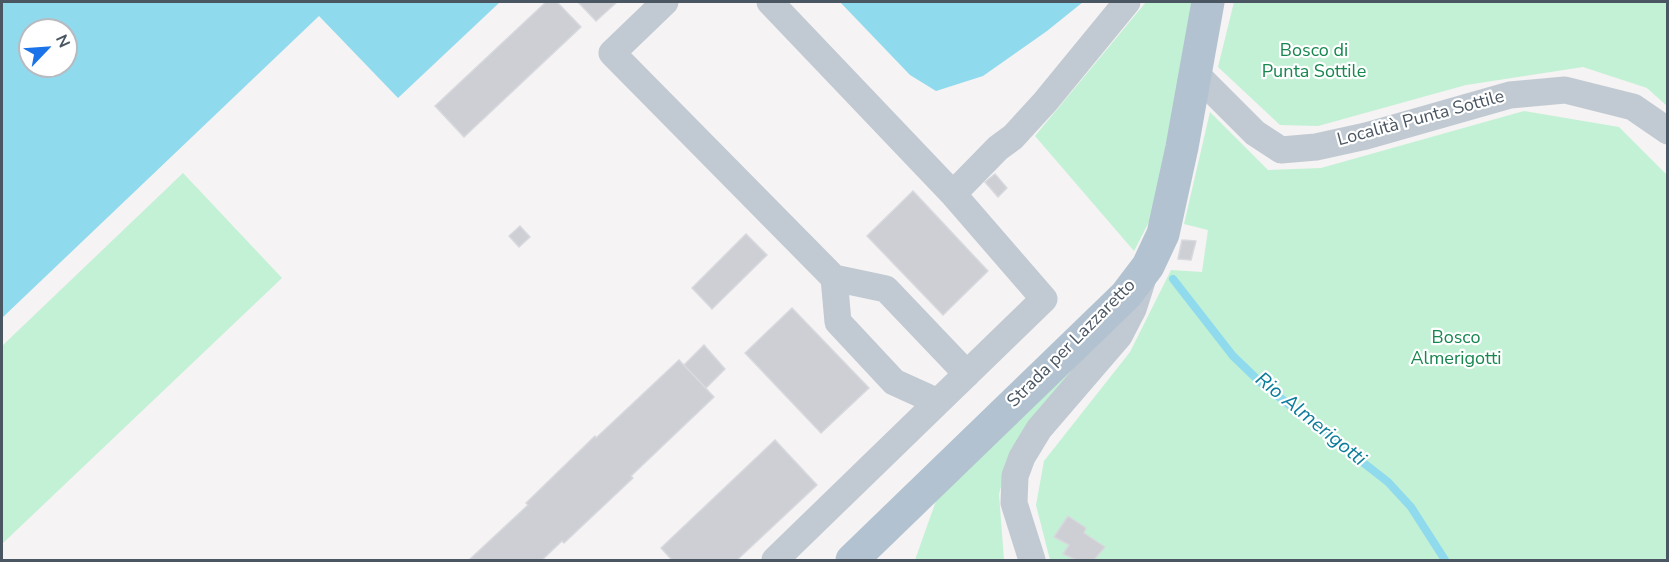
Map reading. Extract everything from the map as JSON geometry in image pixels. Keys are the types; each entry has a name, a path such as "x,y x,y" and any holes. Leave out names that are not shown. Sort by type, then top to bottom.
{"main road":[{"name":"Strada per Lazzaretto","path":"852,561 1126,295 1148,266 1164,234 1208,2"}],"street":[{"path":"665,2 612,52 834,278 886,290 967,374"},
{"path":"770,2 953,194 1044,299 775,561"},
{"path":"953,194 998,148 1013,137 1045,102 1127,2"},
{"name":"Località Punta Sottile","path":"1195,73 1255,133 1281,150 1316,147 1366,136 1510,95 1565,90 1633,107 1668,131"},
{"path":"1032,561 1014,503 1015,476 1022,457 1039,429 1119,336 1148,266"},
{"path":"834,278 838,322 894,382 938,402"}],"green space":[{"path":"1146,2 1195,2 1151,218 1134,251 1035,136"},
{"name":"Bosco di Punta Sottile","path":"1234,2 1667,2 1667,106 1647,88 1583,67 1466,85 1318,126 1280,125 1218,67"},
{"name":"Bosco Almerigotti","path":"1524,111 1619,127 1667,175 1667,560 1050,560 1036,505 1044,461 1130,352 1171,270 1202,272 1208,230 1184,224 1210,112 1268,170 1321,168"},
{"path":"183,173 282,278 2,544 2,346"},
{"path":"1101,340 1011,449 999,494 1004,560 915,560 937,498"}],"water":[{"path":"2,2 500,2 398,98 319,16 2,318"},
{"path":"840,2 1083,2 1047,31 983,76 936,91 910,75"}],"building":[{"path":"546,2 557,2 581,27 464,137 435,106"},
{"path":"578,2 617,2 596,21"},
{"path":"995,174 1007,188 998,197 985,182"},
{"path":"913,191 988,271 943,315 867,236"},
{"path":"520,226 530,237 519,247 509,236"},
{"path":"746,234 767,255 712,309 692,288"},
{"path":"1182,240 1196,241 1191,260 1178,259"},
{"path":"792,308 869,388 821,433 745,353"},
{"path":"704,345 725,369 706,388 684,365"},
{"path":"679,360 714,397 631,476 633,478 564,543 562,541 542,560 469,560 528,505 526,503 595,436 596,438"},
{"path":"775,440 817,485 737,560 672,560 661,548"},
{"path":"1068,516 1086,528 1084,533 1105,547 1094,560 1076,560 1063,554 1069,545 1054,537"}],"waterway":[{"name":"Rio Almerigotti","path":"1173,279 1233,356 1260,382 1388,482 1411,507 1445,560"}]}
